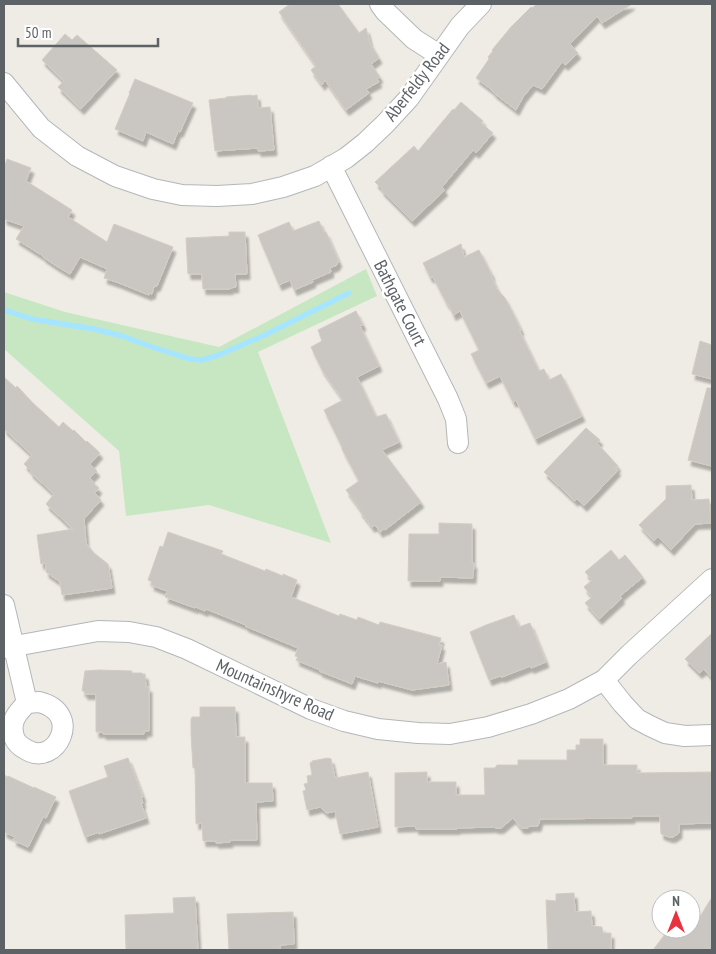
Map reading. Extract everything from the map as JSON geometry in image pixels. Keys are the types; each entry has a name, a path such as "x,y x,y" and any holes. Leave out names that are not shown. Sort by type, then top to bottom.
{"street":[{"path":"380,4 414,39 439,54"},
{"name":"Aberfeldy Road","path":"4,84 41,128 77,156 115,176 153,189 182,195 252,194 283,187 314,176 346,158 365,143 409,98 460,26 481,4"},
{"name":"Bathgate Court","path":"331,166 448,399 456,418 458,443"},
{"name":"Mountainshyre Road","path":"8,646 98,631 129,632 156,637 187,649 311,709 344,721 378,729 450,734 488,727 531,714 569,699 604,680 712,579"},
{"path":"4,605 8,646 27,703"},
{"path":"604,680 623,704 637,719 644,723 665,733 685,736 712,735"}],"green space":[{"path":"366,269 377,296 258,352 331,543 209,505 126,516 119,451 4,349 4,292 65,312 219,347"}],"building":[{"path":"290,4 338,4 359,33 366,28 370,43 379,58 371,64 380,77 377,79 379,82 366,89 369,93 346,110 325,80 322,85 311,70 316,66 279,12"},
{"path":"537,4 632,4 602,23 597,16 570,44 578,53 565,65 562,62 542,89 533,85 523,97 516,110 476,78 489,59 488,57 492,50 511,27 531,7"},
{"path":"65,34 72,40 77,35 117,70 81,109 58,87 64,81 42,60"},
{"path":"135,79 193,103 173,144 146,132 143,141 115,129"},
{"path":"257,95 258,108 270,107 274,150 258,151 258,148 215,151 209,100"},
{"path":"461,102 483,121 481,123 493,133 476,153 473,150 442,187 445,190 412,221 375,182 414,146 418,151"},
{"path":"7,159 31,168 26,181 72,210 68,217 107,242 114,224 173,247 152,294 150,293 149,295 104,278 107,269 80,257 70,274 16,239 24,226 4,219 4,168"},
{"path":"319,221 339,262 330,268 331,272 294,290 290,280 279,285 258,235 289,222 293,231"},
{"path":"229,232 245,232 247,274 235,274 236,287 230,289 203,289 202,274 188,274 186,238 229,236"},
{"path":"461,244 464,257 479,250 497,289 505,298 513,313 539,371 544,369 549,380 561,374 582,416 535,439 516,400 513,402 500,376 486,383 471,354 479,350 460,311 453,315 433,277 430,277 423,263"},
{"path":"356,311 363,325 360,326 379,366 357,377 376,417 386,414 399,442 382,450 421,502 380,532 375,525 372,527 346,490 359,481 324,410 343,400 322,370 311,347 322,341 318,330"},
{"path":"700,341 712,345 712,379 692,374"},
{"path":"4,377 16,388 17,386 59,427 63,422 100,453 90,464 97,471 90,478 99,488 95,493 101,500 84,519 86,543 94,553 108,564 112,588 62,595 60,582 46,572 46,563 41,564 37,535 73,529 46,504 54,494 24,464 32,455 4,429"},
{"path":"707,388 712,388 712,466 688,460"},
{"path":"586,428 600,440 597,443 618,466 615,468 618,470 584,506 577,499 575,501 544,472"},
{"path":"691,485 692,500 709,499 711,523 695,524 671,550 658,537 654,541 639,525 666,499 666,486"},
{"path":"439,523 472,524 473,578 440,577 440,581 408,581 409,534 439,534"},
{"path":"168,532 223,551 221,554 265,571 266,569 297,580 291,597 339,616 340,614 357,620 358,617 379,625 380,622 441,638 439,645 442,645 437,664 446,662 449,685 412,690 355,676 352,684 296,660 298,657 295,656 298,648 206,609 205,611 165,597 167,591 151,585 152,582 148,580 160,546 163,547"},
{"path":"611,550 619,560 625,555 643,577 620,596 622,598 599,619 585,603 592,597 584,587 592,580 585,572"},
{"path":"514,615 519,627 530,623 546,662 489,680 470,632"},
{"path":"712,633 712,678 704,669 699,673 685,659"},
{"path":"85,671 132,671 132,673 145,674 146,687 149,687 149,731 144,731 144,734 103,734 103,732 96,732 96,694 85,694 82,691"},
{"path":"200,707 235,707 236,737 245,737 245,783 272,783 273,801 256,802 257,840 230,840 230,842 216,843 216,841 203,841 202,823 196,824 195,768 193,768 191,734 191,719 192,717 200,717"},
{"path":"580,739 603,739 603,765 637,765 637,773 712,772 712,823 679,824 679,833 673,837 661,834 660,816 540,819 538,826 527,828 521,828 513,818 501,828 416,829 415,826 395,827 395,773 427,772 427,782 456,782 456,795 485,795 484,768 495,768 497,765 518,765 518,760 567,760 567,750 576,750 576,745 580,745"},
{"path":"128,758 143,797 141,797 143,803 141,803 146,818 85,837 69,791 108,777 104,766"},
{"path":"328,758 331,759 335,778 368,772 378,827 340,834 335,811 327,813 320,807 307,810 303,791 306,790 304,784 308,783 307,776 312,775 310,763"},
{"path":"4,775 56,797 46,818 43,817 28,847 13,840 15,837 4,832"},
{"path":"574,893 575,912 591,911 592,926 602,927 603,933 611,933 611,950 548,950 546,900 556,901 556,894"},
{"path":"195,897 198,950 126,950 125,915 174,913 173,898"},
{"path":"712,897 712,950 653,950 661,939 701,939 701,915"},
{"path":"293,912 294,944 280,945 280,950 229,950 227,914"}],"waterway":[{"path":"4,310 32,319 94,329 122,336 190,359 202,360 219,355 267,334 349,293"}]}
